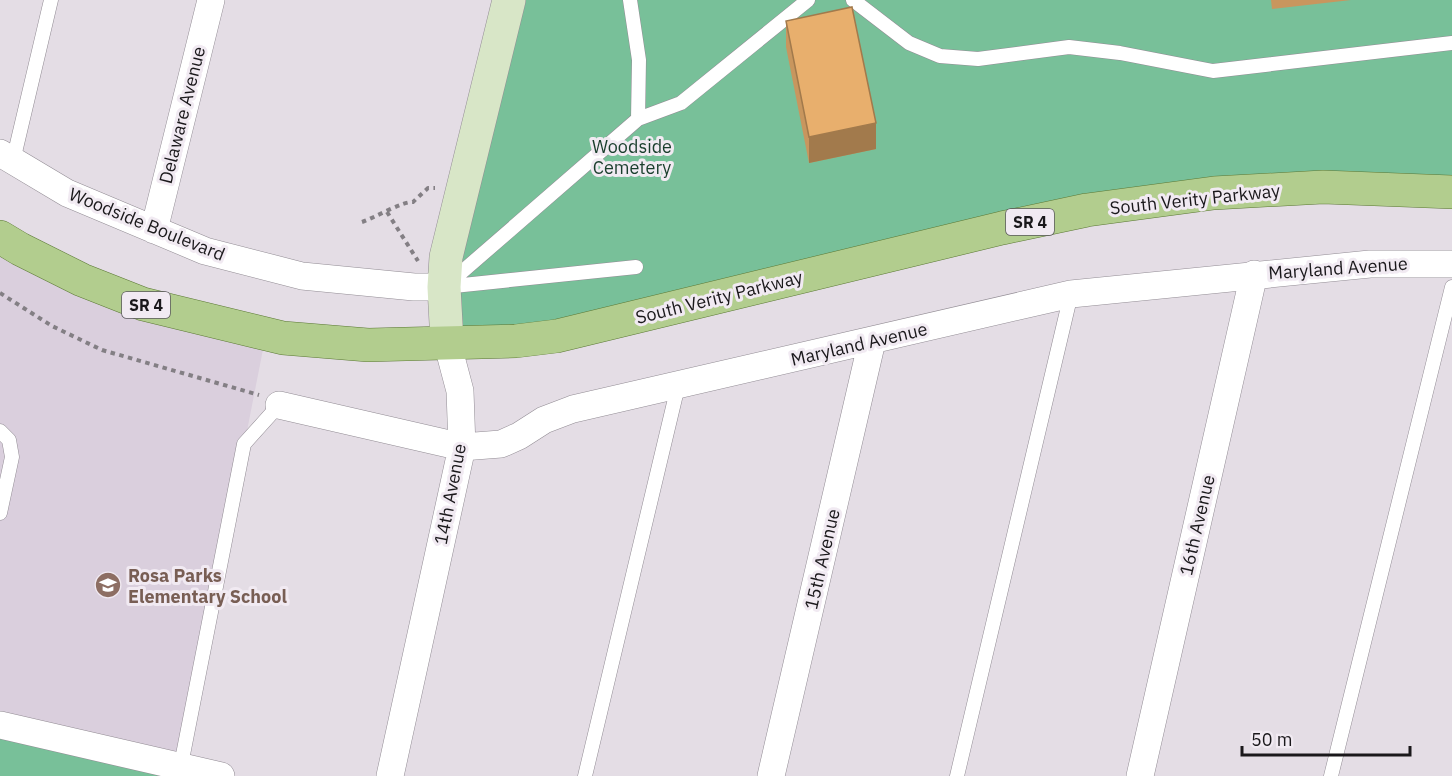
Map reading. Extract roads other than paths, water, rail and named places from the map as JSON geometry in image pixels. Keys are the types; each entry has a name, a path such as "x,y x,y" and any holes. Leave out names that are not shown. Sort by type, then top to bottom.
{"main road":[{"name":"14th Avenue","path":"447,342 444,287 446,257 509,0"},
{"name":"South Verity Parkway","path":"0,237 82,280 143,304 218,324 302,341 368,345 516,341 557,336 1002,228 1087,210 1214,193 1323,187 1452,192"}],"street":[{"name":"Delaware Avenue","path":"154,230 211,0"},
{"name":"Woodside Boulevard","path":"7,157 67,193 206,251 302,276 414,287 444,287"},
{"name":"Maryland Avenue","path":"279,405 462,447 501,444 544,420 573,409 1071,294 1370,264 1452,264"},
{"name":"16th Avenue","path":"1140,776 1254,274"},
{"name":"15th Avenue","path":"771,776 872,341"},
{"name":"14th Avenue","path":"390,776 462,447 460,391 447,342"},
{"path":"0,725 180,771 221,776"}],"lane":[{"path":"7,157 51,0"},
{"path":"630,0 639,60 638,119"},
{"path":"444,287 638,119 681,103 808,0"},
{"path":"853,0 909,43 940,56 978,59 1070,47 1120,53 1213,71 1452,43"},
{"path":"444,287 636,267"},
{"path":"1331,776 1452,287"},
{"path":"957,776 1071,294"},
{"path":"585,776 678,386"},
{"path":"180,771 244,444 279,405"},
{"path":"0,431 9,440 12,457 0,513"}],"place":[{"name":"Rosa Parks Elementary School","path":"108,585"}],"park label":[{"name":"Woodside Cemetery","path":"632,156"}]}
